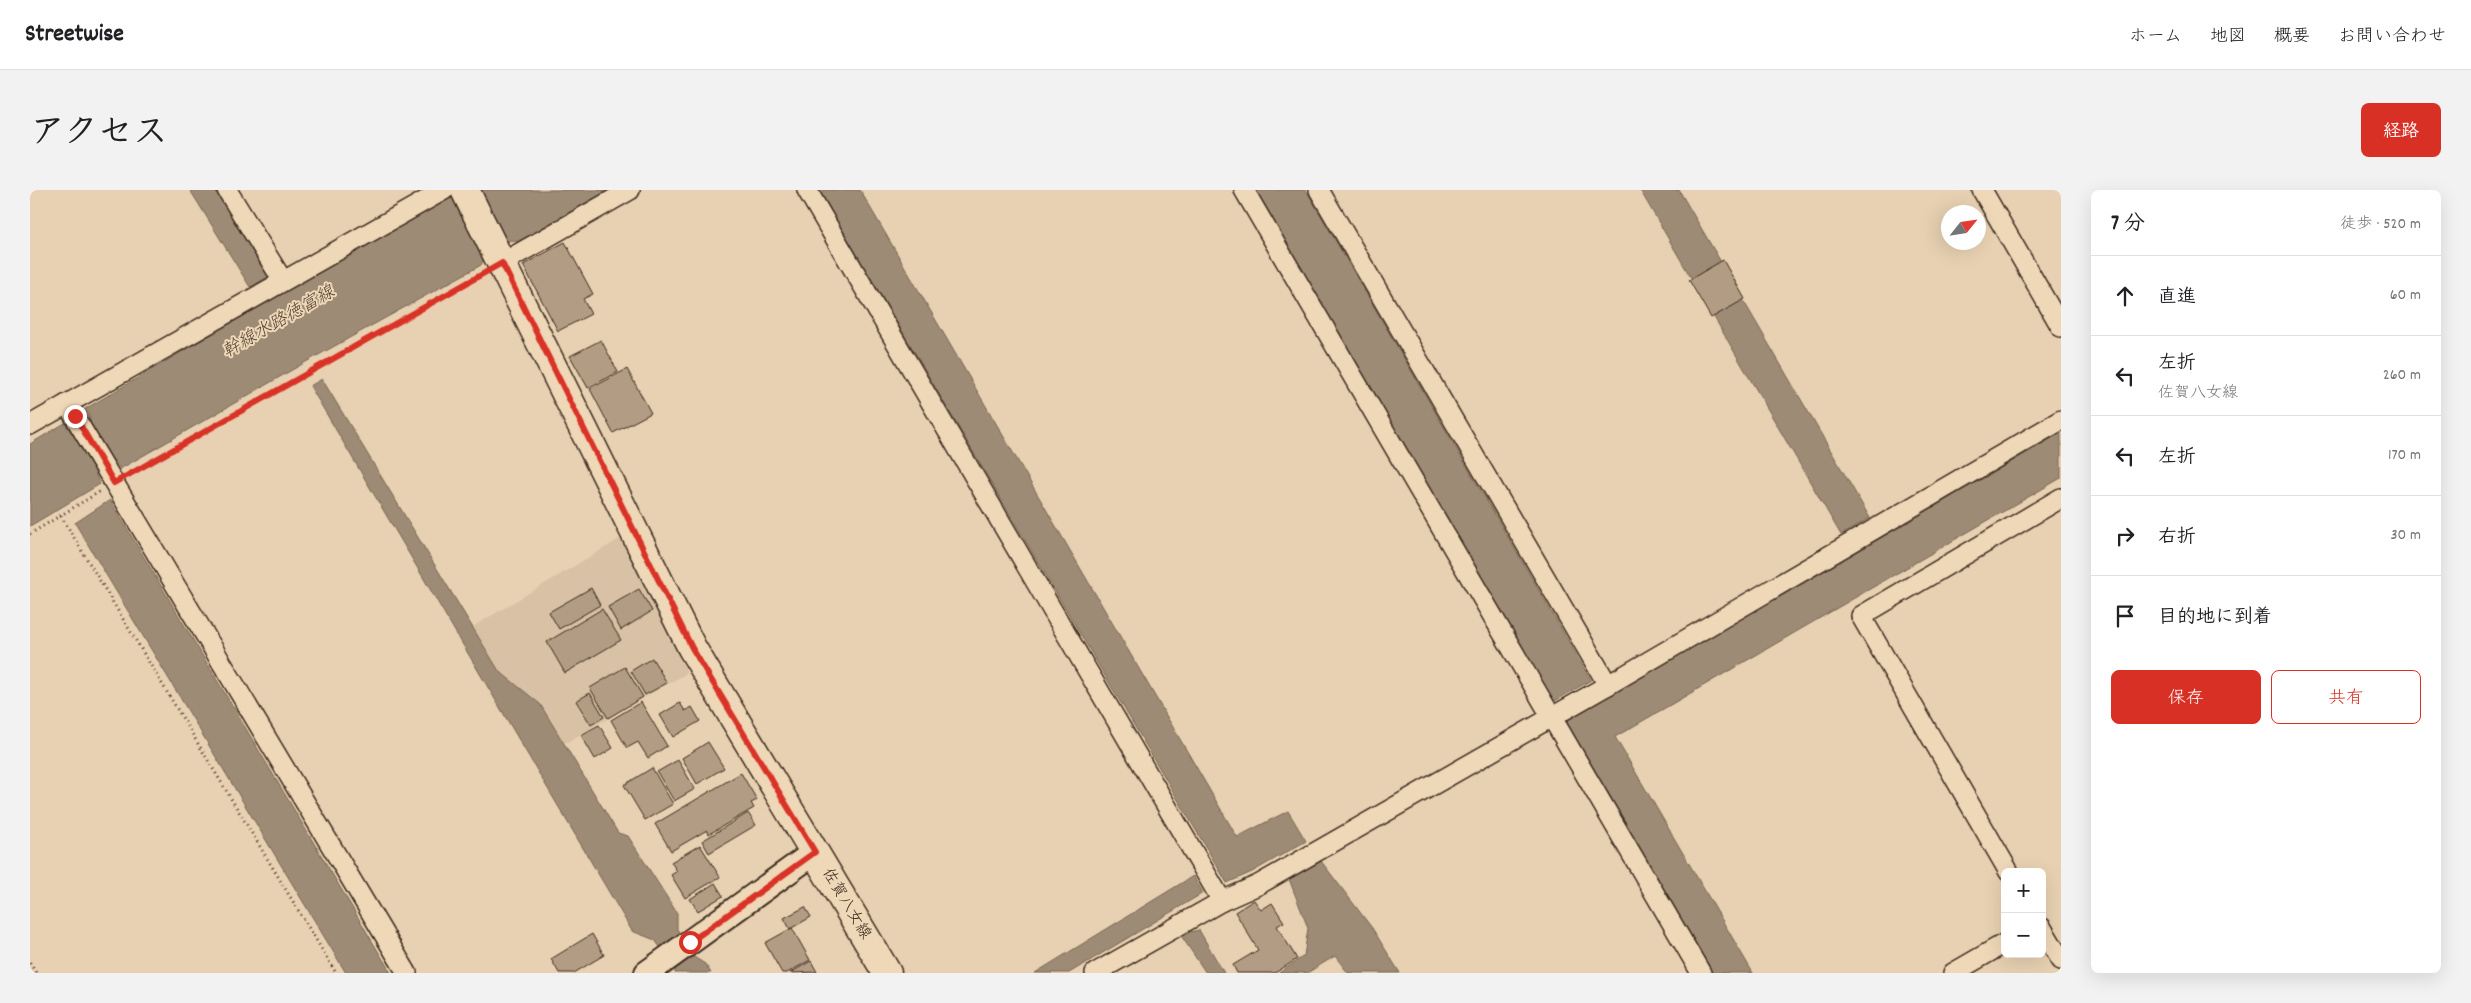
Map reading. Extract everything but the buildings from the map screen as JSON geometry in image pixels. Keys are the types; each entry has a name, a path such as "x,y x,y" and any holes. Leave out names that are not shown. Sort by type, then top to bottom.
{"main road":[{"name":"佐賀八女線","path":"459,192 499,258 692,648 887,973"}],"street":[{"path":"228,190 283,282"},
{"path":"499,258 630,190"},
{"path":"807,190 1222,901"},
{"path":"1244,190 1701,973"},
{"path":"1319,190 1608,684"},
{"path":"1982,190 2061,327"},
{"path":"30,425 71,410 283,282 459,192"},
{"path":"71,410 407,973"},
{"path":"1095,973 1222,901 1258,885 2061,420"},
{"path":"2007,868 1861,616 2061,498"},
{"path":"656,966 815,852"},
{"path":"2046,935 2061,960"},
{"path":"1954,973 2001,945"}],"path":[{"path":"30,534 61,516 111,478 499,258"},
{"path":"61,516 336,973"},
{"path":"30,963 36,973"}],"shaded area":[{"path":"623,537 687,673 541,757 464,632"}],"water":[{"path":"190,190 215,190 268,277 250,287"},
{"name":"幹線水路徳富線","path":"482,190 610,190 519,242 511,240 486,254 481,265 304,363 120,469 114,460 94,471 100,484 30,526 30,444 65,423 71,432 91,422 85,409 446,196 460,203"},
{"path":"819,190 860,190 1237,837 1288,811 1306,841 1252,872 1227,883"},
{"path":"1256,190 1306,190 1591,680 1553,702"},
{"path":"1640,190 1679,190 1870,518 1841,535"},
{"path":"322,379 499,671 540,704 618,833 628,836 677,913 677,929 694,957 705,964 711,973 675,973 675,968 655,940 632,931 310,386"},
{"path":"2061,433 2061,478 1615,737 1753,973 1713,973 1566,721"},
{"path":"110,500 391,973 346,973 75,523"},
{"path":"1321,861 1372,928 1400,973 1348,973 1335,956 1307,973 1279,973 1304,956 1308,928 1289,879"},
{"path":"1193,876 1203,893 1069,973 1035,973"},
{"path":"1199,930 1224,973 1206,973 1182,937 1190,932"}],"route":[{"path":"75,416 114,483 502,263 692,648 815,852 690,942"}]}
